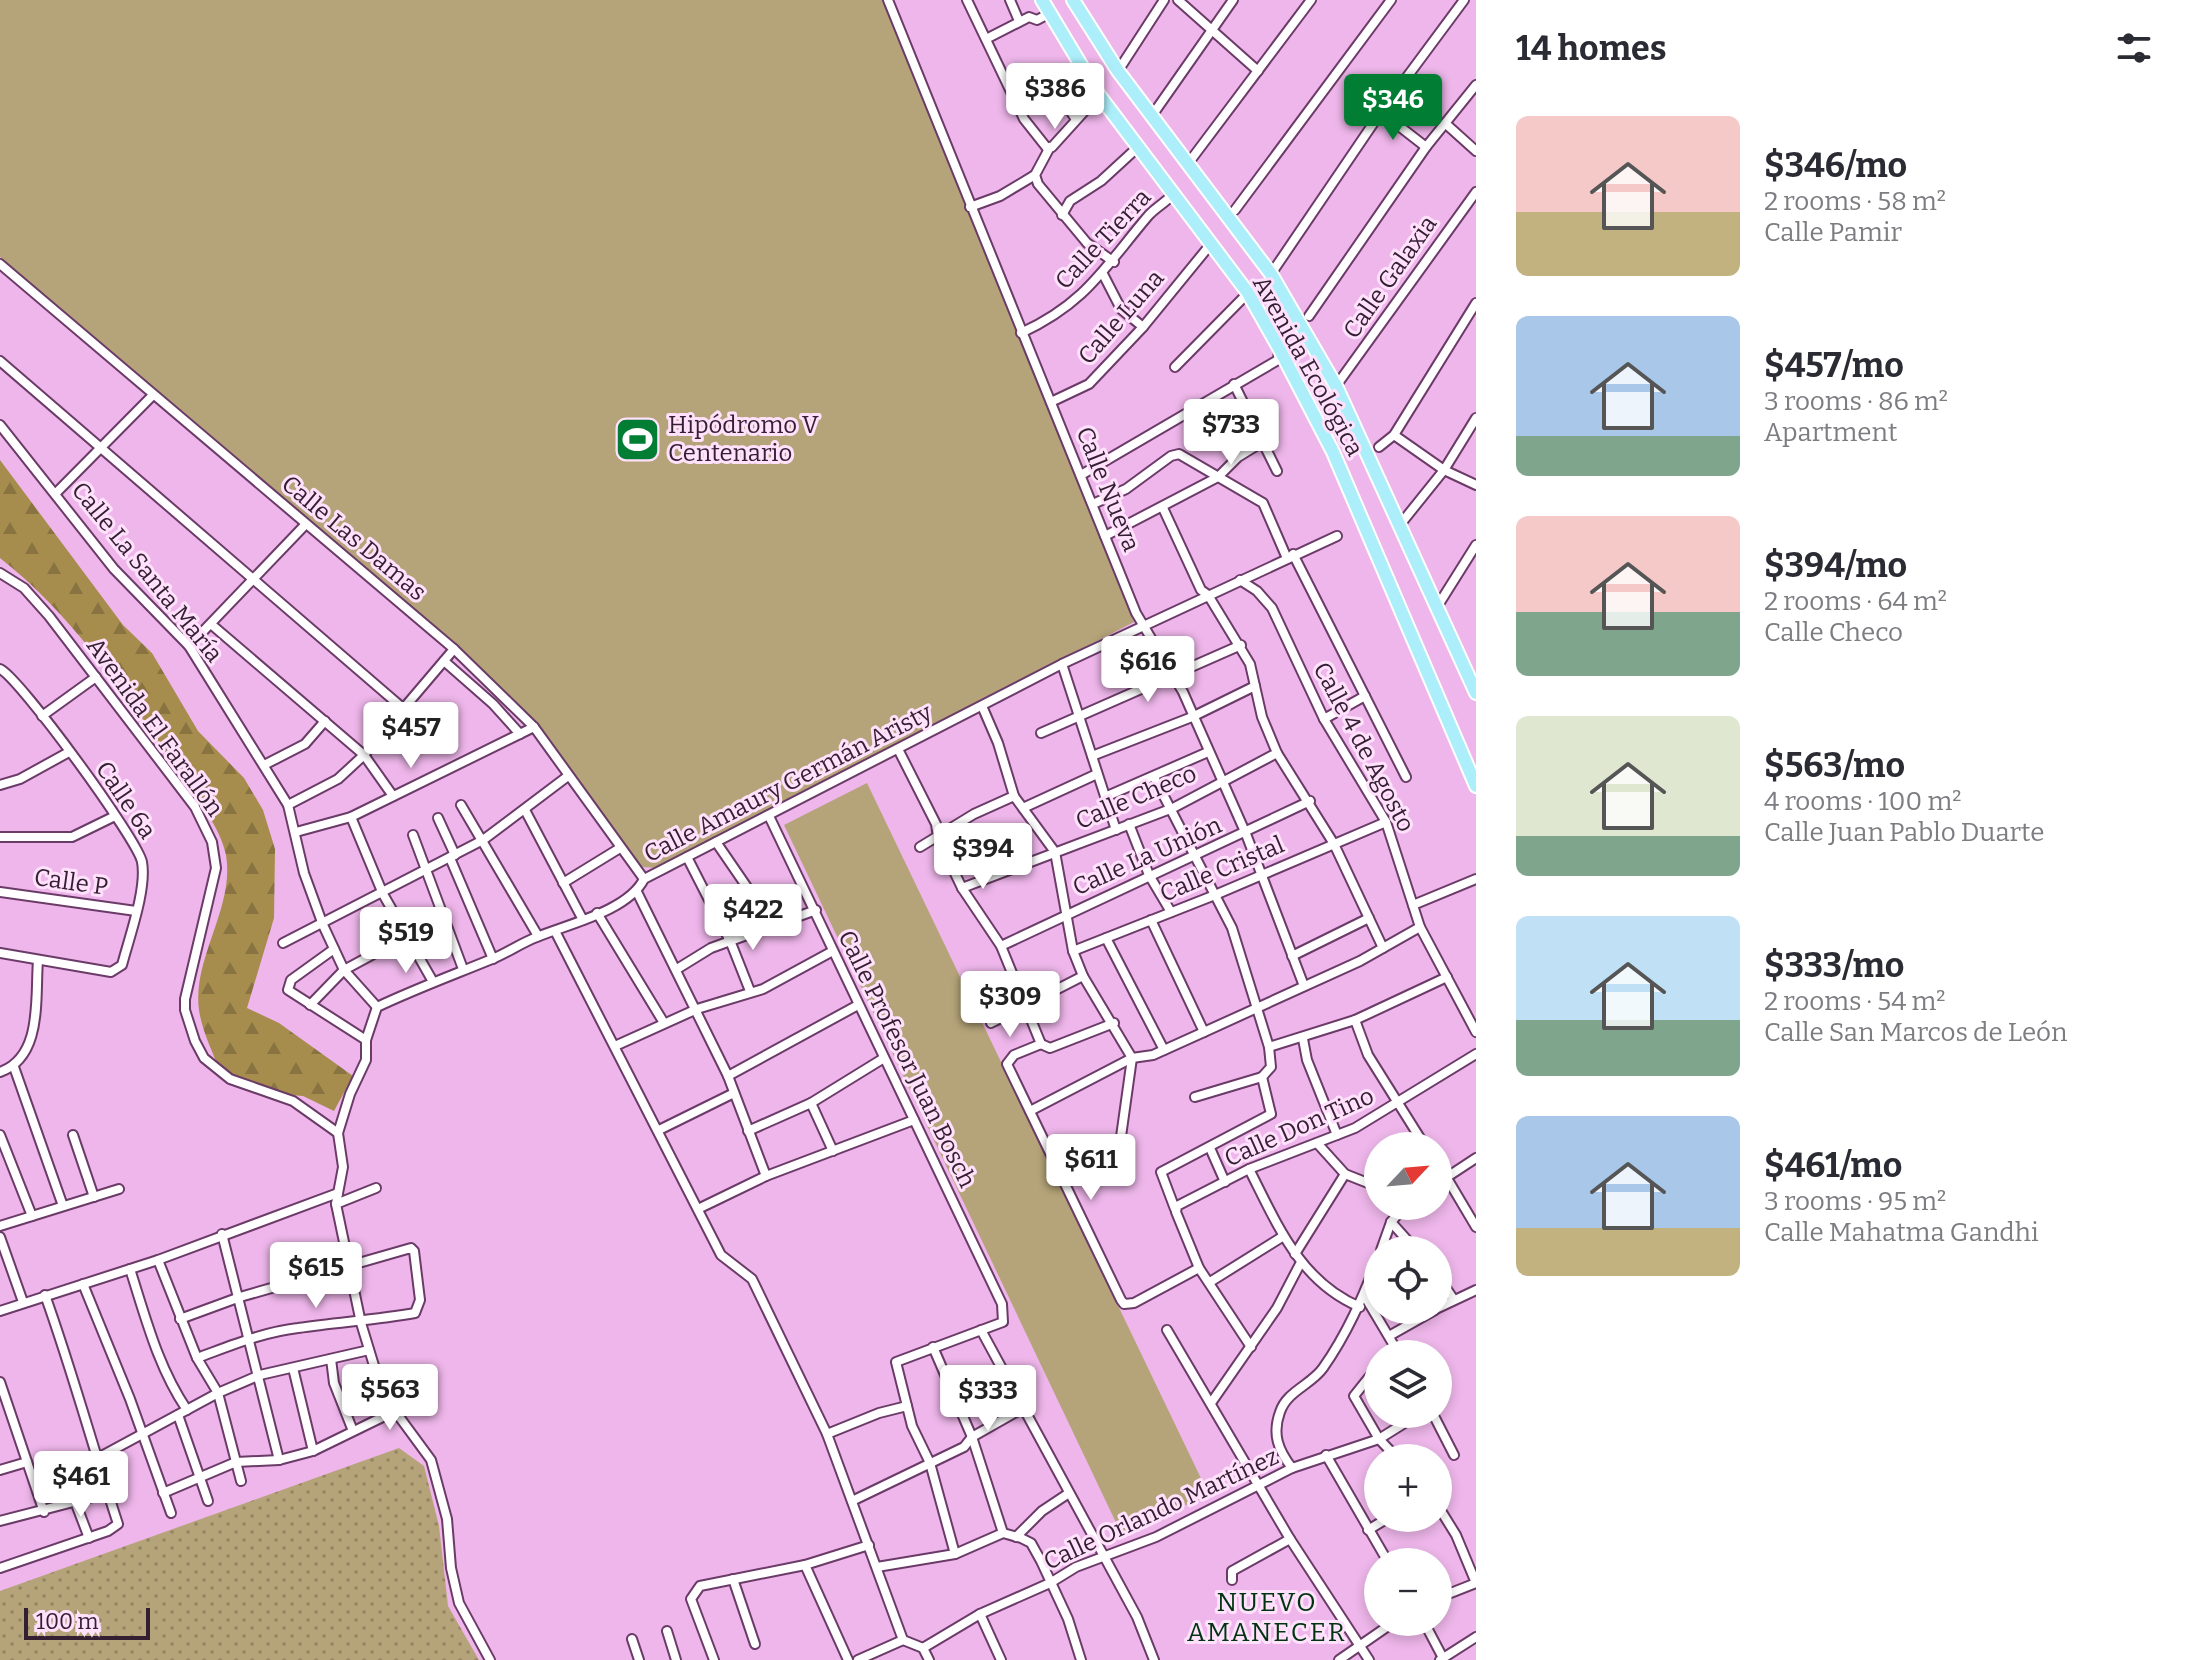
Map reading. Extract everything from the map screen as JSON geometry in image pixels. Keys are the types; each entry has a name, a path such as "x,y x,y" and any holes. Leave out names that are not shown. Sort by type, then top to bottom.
{"main road":[{"name":"Avenida Ecológica","path":"1042,0 1099,95 1248,293 1279,348 1333,452 1476,786"},
{"name":"Avenida Ecológica","path":"1075,1 1151,117 1271,274 1336,386 1476,693"}],"street":[{"name":"Calle Nueva","path":"888,0 1136,613 1173,676 1246,834 1304,986"},
{"path":"967,0 1024,119 1049,149"},
{"path":"1010,0 1019,21"},
{"path":"1118,71 1164,0"},
{"path":"1178,0 1258,71"},
{"path":"1151,117 1233,0"},
{"path":"1187,165 1311,0"},
{"path":"1235,210 1391,0"},
{"path":"1271,274 1381,112 1464,0"},
{"path":"986,39 1019,21 1030,17 1037,20 1050,13"},
{"path":"1044,72 1075,118"},
{"path":"1309,316 1426,147 1476,85"},
{"path":"970,207 1000,196 1035,175 1049,149 1099,95"},
{"path":"1381,112 1426,147"},
{"path":"1446,124 1476,151"},
{"path":"1062,215 1070,201 1101,181 1138,147"},
{"path":"1035,175 1038,184 1087,243 1114,262"},
{"name":"Calle Galaxia","path":"1336,386 1476,192"},
{"name":"Calle Tierra","path":"1021,333 1057,316 1103,274 1149,215 1172,195"},
{"name":"Calle Luna","path":"1051,402 1089,384 1143,327 1210,245"},
{"name":"Calle Las Damas","path":"0,264 454,649 534,727 644,879"},
{"path":"1103,274 1121,309 1143,327"},
{"path":"1175,367 1248,293"},
{"path":"1379,447 1394,435 1476,303"},
{"path":"1081,475 1273,364 1278,360 1279,348"},
{"path":"0,361 256,578 405,710"},
{"path":"1234,384 1277,471"},
{"path":"56,493 153,395"},
{"path":"1399,527 1444,470 1476,418"},
{"name":"Calle La Santa María","path":"0,425 114,569 189,646 288,805 304,873 323,925 344,970 377,1007"},
{"path":"1394,435 1444,470 1476,485"},
{"path":"1105,536 1218,477 1238,457 1264,441"},
{"path":"1093,504 1126,489 1171,456 1179,454 1267,507 1406,777"},
{"path":"1163,508 1201,590 1208,595 1241,645 1262,717 1277,753 1310,801 1334,844 1383,948"},
{"path":"189,646 305,525"},
{"name":"Calle Amaury Germán Aristy","path":"377,1007 432,980 493,959 538,936 583,920 637,892 644,879 899,751 1062,664 1290,555 1337,536"},
{"path":"1437,607 1476,545"},
{"name":"Avenida El Farallón","path":"0,573 29,593 96,677 195,807 214,851 215,876 185,999 189,1025 200,1049 214,1068 230,1079 293,1101 338,1133"},
{"name":"Calle 4 de Agosto","path":"1240,580 1257,591 1272,608 1324,719 1386,822 1420,927 1476,1032"},
{"path":"212,625 364,755 393,796"},
{"path":"1041,733 1241,645"},
{"path":"288,805 338,779 364,755 454,649"},
{"path":"444,661 493,704 520,734"},
{"path":"1062,664 1116,830"},
{"name":"Calle 6a","path":"0,669 69,752 139,852 143,864 136,911 122,965 111,972 38,960"},
{"path":"42,716 96,677"},
{"path":"1092,756 1192,717 1255,686"},
{"path":"1324,719 1365,696"},
{"path":"982,706 998,743 1014,796 1055,852 1065,896 1065,916 1083,976 1114,1023 1132,1058 1118,1158"},
{"path":"264,765 305,744 325,721"},
{"path":"296,832 351,817 534,727"},
{"path":"899,751 936,824 938,838 962,888 1001,946 1041,1044 1050,1048 1114,1023"},
{"path":"0,785 20,779 69,752"},
{"path":"1105,797 1208,752"},
{"name":"Calle Checo","path":"962,888 1169,809 1277,753"},
{"path":"1023,808 1097,774"},
{"path":"283,943 483,840 568,776"},
{"path":"1154,777 1232,928 1259,1006 1269,1047 1271,1067 1262,1077 1195,1097"},
{"path":"920,847 974,814 1014,796"},
{"name":"Calle La Unión","path":"1001,946 1149,875 1246,834 1310,801"},
{"path":"461,805 538,936"},
{"path":"525,810 583,920"},
{"path":"0,837 72,837 115,816"},
{"name":"Calle Profesor Juan Bosch","path":"769,816 816,910 831,952 1002,1304 1003,1322 981,1330"},
{"path":"351,817 383,894 432,980"},
{"path":"438,818 493,959"},
{"name":"Calle Cristal","path":"1073,951 1386,822"},
{"path":"1129,824 1149,875 1171,912"},
{"path":"413,835 428,868 463,969"},
{"path":"716,842 775,928"},
{"path":"563,883 620,848"},
{"path":"687,857 731,943 750,991"},
{"path":"1413,905 1476,879"},
{"name":"Calle P","path":"0,892 136,911"},
{"path":"637,892 728,1076 766,1176"},
{"path":"677,969 711,948 775,928 816,910"},
{"path":"597,913 664,1023"},
{"path":"1292,956 1369,918"},
{"path":"1151,920 1204,1032"},
{"path":"1030,1111 1132,1058 1164,1050 1204,1032 1383,948 1420,927"},
{"path":"555,931 700,1208 721,1255 752,1279 827,1434 903,1640"},
{"path":"310,1005 344,970 407,936"},
{"path":"1106,938 1164,1050"},
{"path":"334,949 287,984 288,990 366,1040"},
{"path":"615,1046 697,1009 763,989 831,952"},
{"path":"0,953 38,960 30,1045 14,1067 0,1072"},
{"path":"991,1023 1083,976"},
{"path":"1269,1047 1303,1039 1355,1020 1447,977"},
{"path":"728,1076 858,1005"},
{"path":"377,1007 366,1040 366,1060 350,1094 338,1133 343,1167 336,1204 361,1323 379,1382 395,1411 431,1460 447,1519 459,1603 490,1660"},
{"path":"1355,1020 1368,1055 1415,1132"},
{"path":"1303,1039 1307,1060 1337,1135"},
{"path":"1041,1044 1014,1055 1007,1064 1124,1304 1134,1303 1199,1268"},
{"name":"Calle Don Tino","path":"1176,1207 1249,1169 1337,1135 1397,1105 1476,1054"},
{"path":"748,1131 811,1103 884,1058"},
{"path":"14,1067 63,1206"},
{"path":"1251,1347 1199,1268 1161,1172 1270,1116 1262,1077"},
{"path":"659,1130 734,1093"},
{"path":"811,1103 833,1151"},
{"path":"700,1208 766,1176 914,1120"},
{"path":"0,1135 32,1216"},
{"path":"73,1135 94,1197"},
{"path":"1317,1143 1345,1174 1364,1181"},
{"path":"1210,1148 1225,1182"},
{"path":"1452,1174 1476,1158"},
{"path":"1249,1169 1282,1237 1300,1264 1339,1298 1360,1307"},
{"path":"1295,1254 1345,1174"},
{"path":"1452,1184 1476,1227"},
{"path":"336,1204 376,1188"},
{"path":"0,1226 119,1189"},
{"path":"0,1311 158,1260 338,1193"},
{"path":"1386,1236 1391,1222 1404,1236"},
{"path":"222,1234 279,1460"},
{"path":"0,1237 23,1302"},
{"path":"1210,1282 1282,1237"},
{"path":"180,1319 240,1297 411,1248 419,1309 361,1323 297,1328 250,1339 197,1358"},
{"path":"158,1260 197,1358 218,1393 241,1481"},
{"path":"1211,1403 1251,1347 1300,1264"},
{"path":"130,1269 153,1345 169,1383 187,1410"},
{"path":"83,1284 171,1513"},
{"path":"1452,1297 1454,1300 1476,1290"},
{"path":"0,1568 89,1538 118,1524 70,1365 45,1295"},
{"path":"1292,1468 1280,1452 1275,1434 1281,1410 1289,1397 1321,1372 1364,1295"},
{"path":"1382,1324 1391,1340"},
{"path":"1389,1336 1410,1324"},
{"path":"955,1554 930,1463 912,1426 896,1362 981,1330 1137,1617 1154,1660"},
{"path":"1167,1330 1290,1539 1369,1660"},
{"path":"933,1347 972,1437 1003,1533"},
{"path":"96,1459 218,1393 260,1375 369,1350"},
{"path":"331,1359 334,1383 353,1431"},
{"path":"293,1368 313,1451"},
{"path":"0,1382 44,1512"},
{"path":"1364,1384 1354,1396 1364,1413"},
{"path":"827,1434 879,1413 907,1406"},
{"path":"852,1501 964,1447 972,1437 1025,1407"},
{"path":"163,1493 236,1462 279,1460 313,1451 395,1411"},
{"path":"178,1415 208,1501"},
{"path":"1373,1428 1384,1444"},
{"name":"Calle Orlando Martínez","path":"923,1648 980,1614 1050,1583 1067,1571 1156,1537 1292,1468 1379,1439 1397,1428"},
{"path":"1440,1428 1454,1455"},
{"path":"1326,1455 1364,1523"},
{"path":"0,1470 27,1462"},
{"path":"0,1521 76,1504 108,1493"},
{"path":"1016,1537 1042,1511 1069,1493"},
{"path":"76,1504 89,1538"},
{"path":"1452,1529 1476,1583 1452,1592"},
{"path":"877,1567 955,1554 1003,1533 1031,1543 1068,1619 1081,1660"},
{"path":"1232,1580 1232,1571 1290,1539"},
{"path":"714,1660 691,1599 700,1586 805,1565 869,1545"},
{"path":"805,1565 848,1660"},
{"path":"733,1579 755,1644"},
{"path":"980,1614 1001,1660"},
{"path":"667,1631 676,1660"},
{"path":"1339,1660 1372,1636"},
{"path":"1431,1636 1442,1659 1476,1637"},
{"path":"632,1639 639,1660"},
{"path":"858,1660 903,1640 923,1648 929,1660"}],"shaded area":[{"name":"Hipódromo V Centenario","path":"0,0 884,0 1134,622 657,868 642,867 564,763 456,646 0,257"},
{"path":"867,783 1209,1495 1121,1533 784,825"},
{"path":"399,1448 424,1466 439,1526 448,1606 479,1660 0,1660 0,1591"}],"green space":[{"path":"0,460 123,625 152,653 198,731 244,778 263,810 275,849 274,918 247,1008 279,1023 353,1076 334,1111 303,1096 279,1094 221,1073 203,1026 199,991 225,894 227,875 223,845 201,804 99,660 52,605 0,558"}],"place":[{"name":"Hipódromo V Centenario","path":"637,439"}],"district":[{"name":"NUEVO AMANECER","path":"1267,1617"}]}
